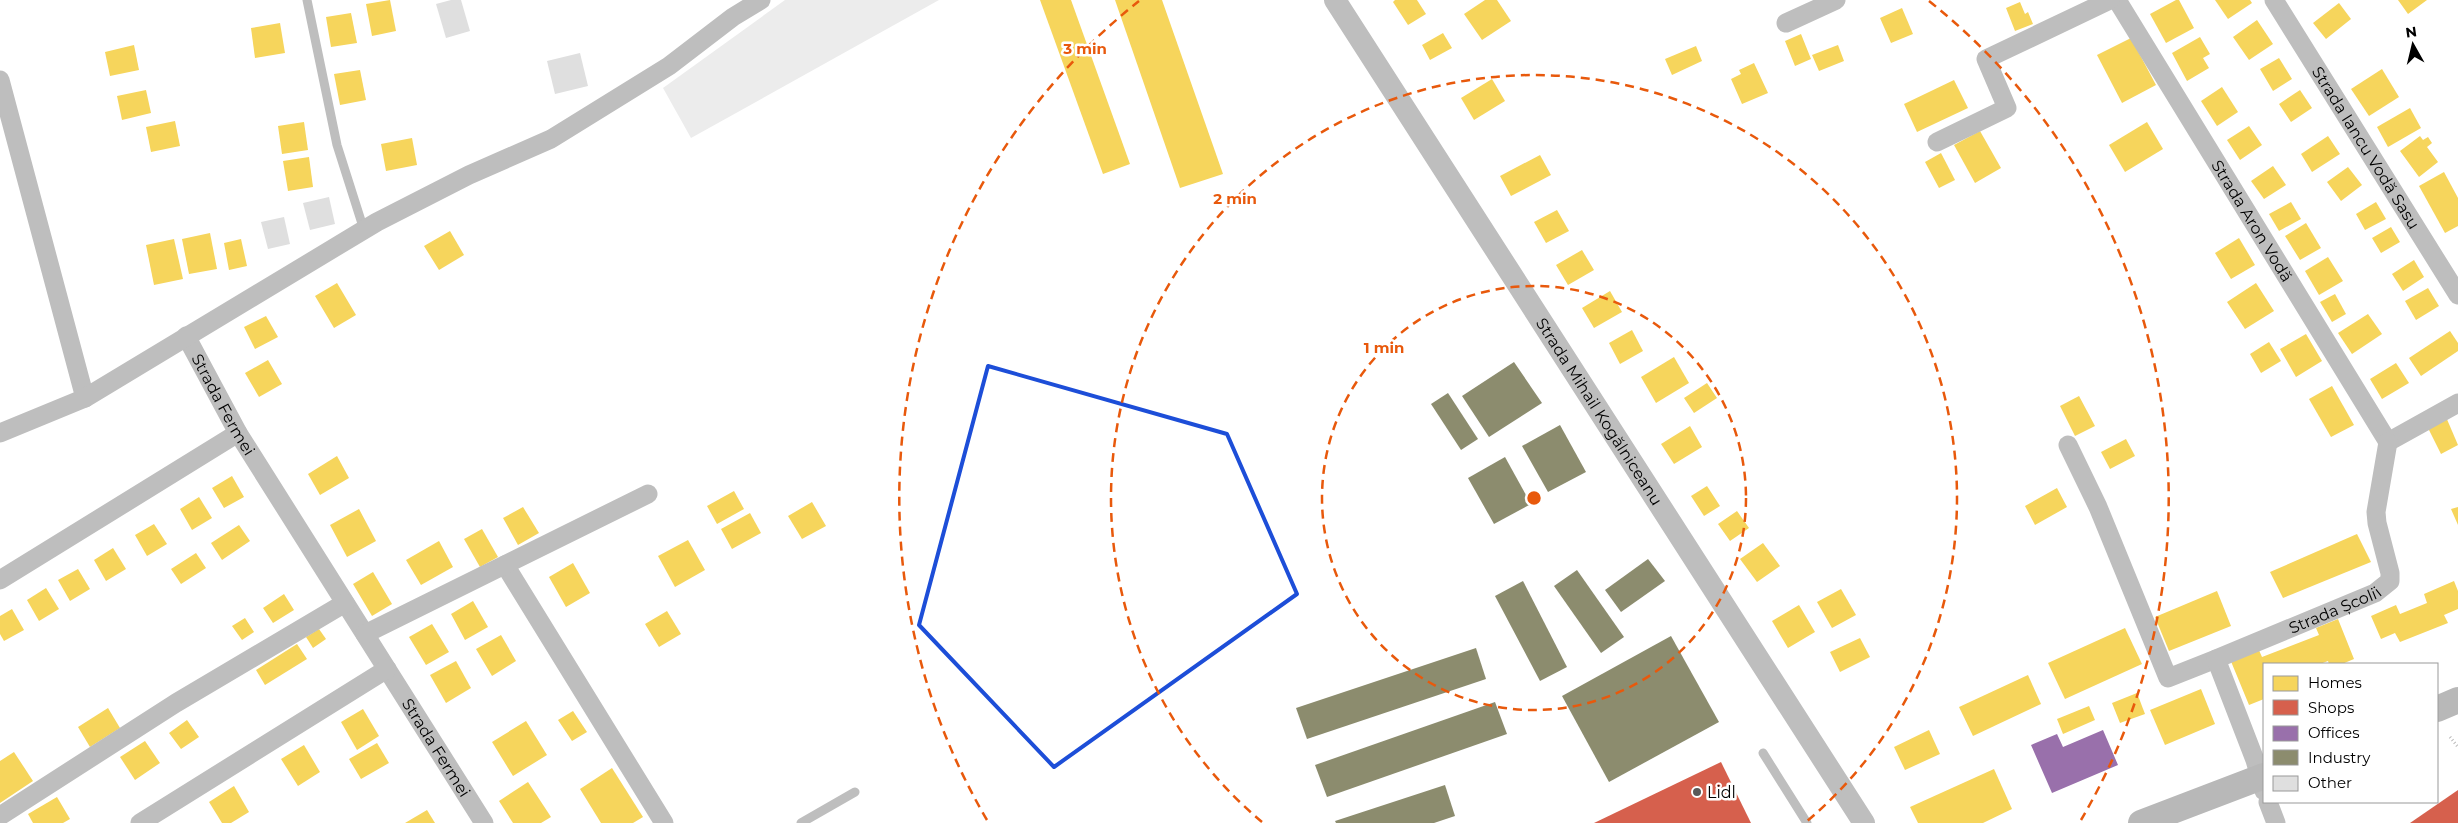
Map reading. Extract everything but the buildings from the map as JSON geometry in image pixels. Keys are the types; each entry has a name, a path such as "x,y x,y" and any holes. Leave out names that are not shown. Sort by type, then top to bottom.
{"main road":[{"path":"2438,709 2458,700"},
{"path":"2141,823 2263,787"}],"street":[{"name":"Strada Fermei","path":"484,823 238,433 186,336 364,230 470,175 551,139 668,66 733,17 761,0"},
{"name":"Strada Mihail Kogălniceanu","path":"1335,0 1858,821"},
{"path":"1786,24 1836,0"},
{"path":"1937,142 2008,108 1986,59 2110,0"},
{"name":"Strada Aron Vodă","path":"2117,0 2388,442"},
{"name":"Strada Iancu Vodă Sasu","path":"2274,0 2458,295"},
{"path":"0,80 85,398"},
{"path":"0,433 85,398 186,336"},
{"path":"2388,442 2458,403"},
{"path":"0,580 238,433"},
{"name":"Strada Școlii","path":"2216,659 2375,593 2390,581 2390,573 2376,512 2388,442"},
{"path":"2068,445 2101,515 2168,678 2216,659 2263,784"},
{"path":"365,634 648,494"},
{"path":"505,565 664,823"},
{"path":"0,816 176,704 345,603"},
{"path":"140,823 387,669"},
{"path":"2269,803 2276,823"}],"lane":[{"path":"307,0 337,145 364,230"},
{"path":"1763,753 1807,823"},
{"path":"801,823 855,792"}],"path":[{"path":"2450,737 2458,747"}],"highlighted area":[{"path":"988,366 1227,434 1297,594 1054,767 919,625"}],"shaded area":[{"path":"785,0 939,0 691,138 663,88"}],"place":[{"name":"Lidl","path":"1697,792"}]}
